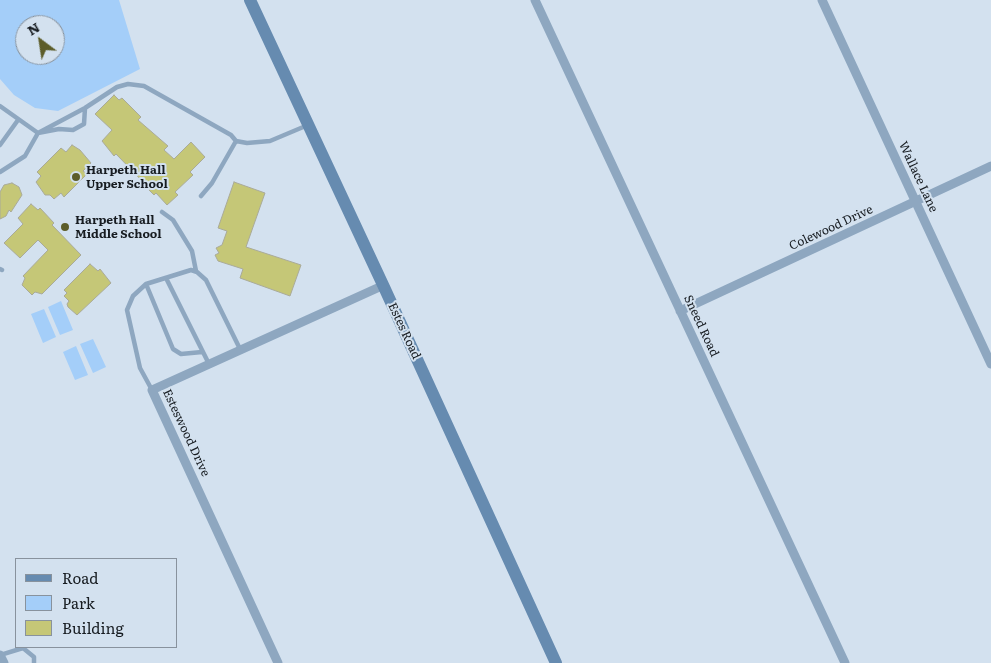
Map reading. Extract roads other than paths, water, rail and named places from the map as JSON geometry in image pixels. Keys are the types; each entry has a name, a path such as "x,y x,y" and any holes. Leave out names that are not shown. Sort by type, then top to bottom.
{"main road":[{"name":"Estes Road","path":"250,0 384,285 556,663"}],"street":[{"name":"Sneed Road","path":"535,0 845,663"},
{"name":"Wallace Lane","path":"822,0 991,364"},
{"name":"Colewood Drive","path":"680,312 991,166"},
{"name":"Esteswood Drive","path":"278,663 152,390 384,285"},
{"path":"0,655 4,663"}],"lane":[{"path":"0,172 25,156 38,133 85,108 116,87 128,84 144,86 231,135 236,141 246,143 270,141 308,124"},
{"path":"0,106 38,133 59,129 73,130 84,124 85,108"},
{"path":"0,145 18,120"},
{"path":"201,196 212,183 236,141"},
{"path":"162,212 173,220 192,251 196,271 206,280 241,351"},
{"path":"152,390 140,368 127,310 133,296 146,284 192,270 196,271"},
{"path":"166,278 209,364"},
{"path":"146,284 173,349 181,354 202,352"},
{"path":"0,655 23,648 34,657 34,663"}],"place":[{"name":"Harpeth Hall Upper School","path":"76,177"},
{"name":"Harpeth Hall Middle School","path":"65,227"}]}
